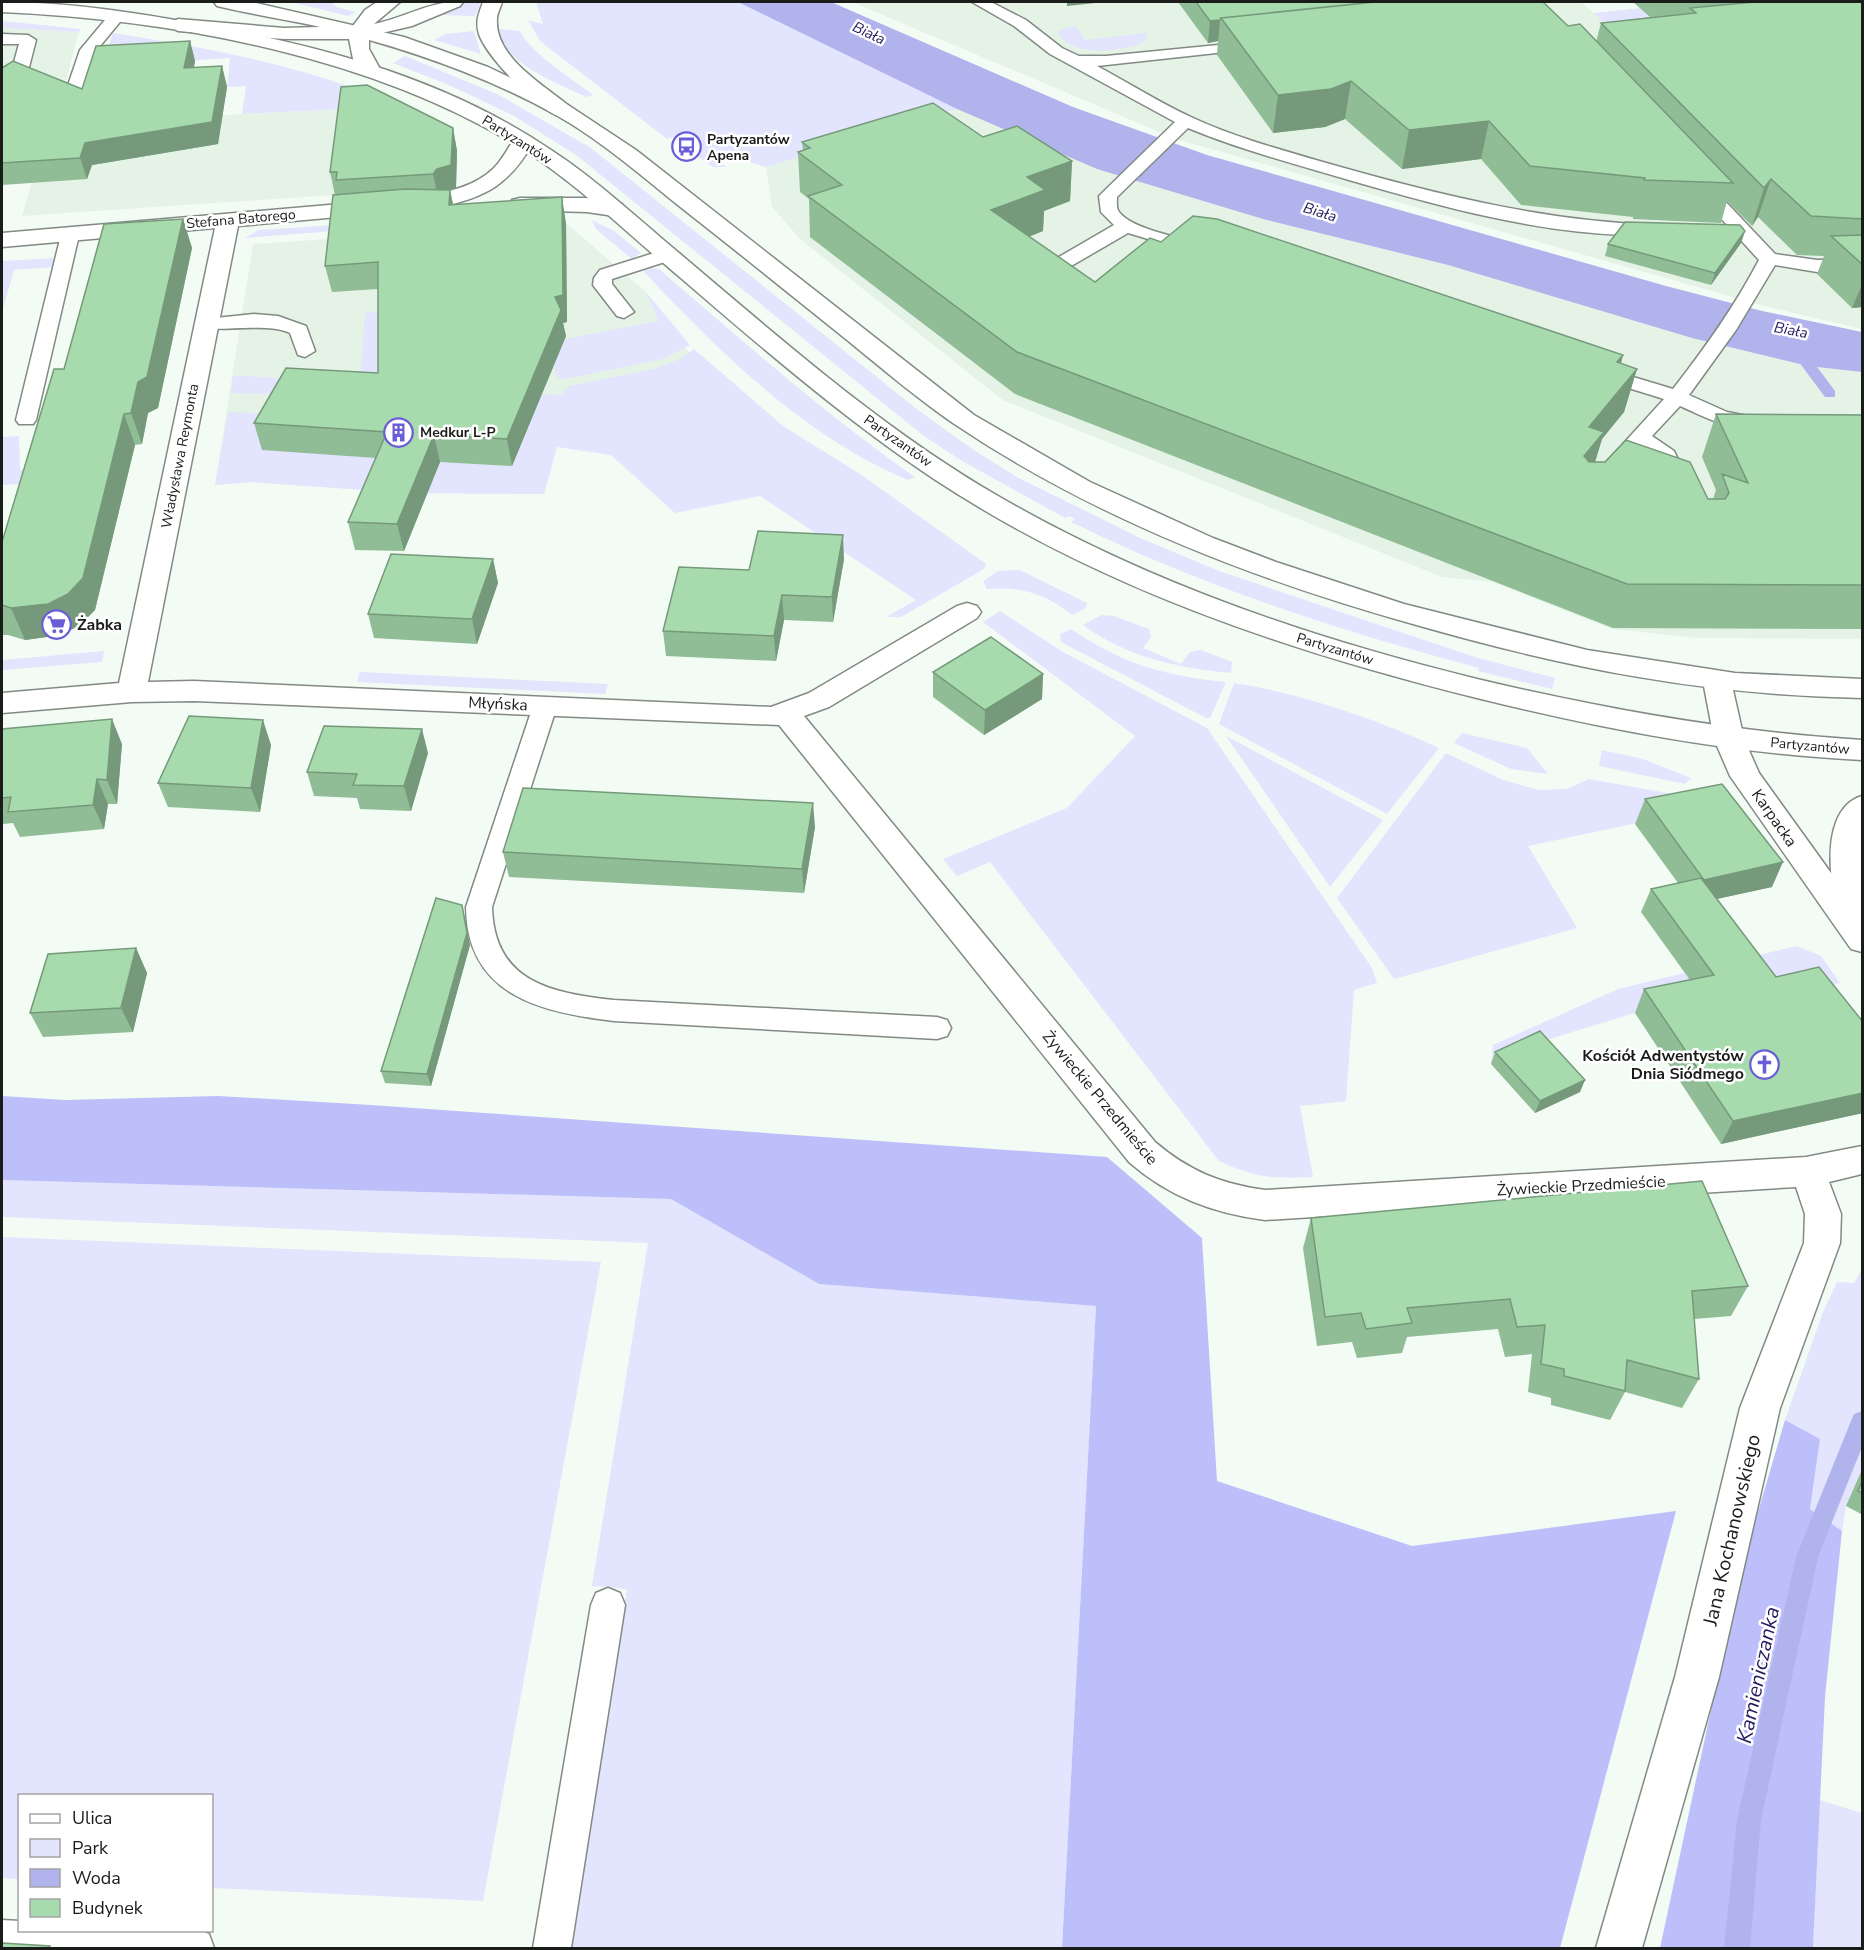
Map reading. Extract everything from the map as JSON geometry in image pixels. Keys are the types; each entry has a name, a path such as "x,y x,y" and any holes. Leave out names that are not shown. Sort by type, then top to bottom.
{"street":[{"path":"224,2 362,30 435,52 562,110"},
{"path":"370,69 361,60 358,50 362,30 371,12 390,2"},
{"path":"174,25 314,34 390,27 453,2"},
{"path":"493,2 485,23 490,41 502,58 562,110 659,179 902,373 963,418 1026,457 1094,494 1199,540 1353,598 1505,640 1597,661 1717,681 1863,689"},
{"name":"Partyzantów","path":"2,6 116,17 279,44 370,69 440,97 523,141 614,209 843,401 896,442 989,502 1133,574 1295,637 1427,676 1581,712 1729,739 1863,750"},
{"name":"Stefana Batorego","path":"410,206 460,197 487,185 510,164 523,141"},
{"name":"Stefana Batorego","path":"2,240 410,206 564,204 614,209"},
{"name":"Władysława Reymonta","path":"132,692 228,220"},
{"name":"Młyńska","path":"2,703 132,692 268,693 759,718 786,714 819,700 967,612"},
{"name":"Karpacka","path":"1717,681 1729,739 1751,785 1863,939"},
{"name":"Żywieckie Przedmieście","path":"786,714 1142,1152 1164,1172 1197,1190 1228,1200 1265,1205 1806,1172"},
{"path":"1863,807 1849,829 1844,852 1850,889 1863,939"},
{"path":"1806,1172 1863,1160"},
{"name":"Jana Kochanowskiego","path":"1619,1948 1697,1677 1760,1408 1822,1243 1825,1226 1823,1204 1806,1172"}],"lane":[{"path":"980,2 1020,23 1056,51 1186,122 1254,148 1440,201 1571,224 1674,230"},
{"path":"81,90 75,88 88,50 116,17"},
{"path":"2,39 27,40 19,75 2,86"},
{"path":"1076,61 1106,61 1268,43"},
{"path":"1186,122 1108,196 1107,206 1113,216 1128,225 1219,254"},
{"path":"1685,169 1769,260 1817,266 1863,265"},
{"path":"1059,265 1128,225"},
{"path":"1719,230 1742,230"},
{"path":"26,420 70,235"},
{"path":"624,312 602,285 603,278 607,274 667,255"},
{"path":"1600,480 1677,397 1702,365 1756,285 1769,260"},
{"path":"206,325 263,320 285,322 299,330 305,351"},
{"path":"1586,368 1677,397 1722,417 1773,426"},
{"path":"1640,437 1667,456 1688,505"},
{"path":"545,706 479,907 478,930 484,948 498,967 519,986 542,997 612,1011 937,1028"},
{"path":"552,1948 608,1605"},
{"path":"2,1939 195,1948"}],"shaded area":[{"path":"852,2 1581,2 1607,25 1862,2 1862,329 1764,306 1176,139"},
{"path":"2,28 79,32 62,95 2,99"},
{"path":"346,109 457,151 456,179 438,188 22,216 49,124"},
{"path":"957,109 1097,169 1263,219 1448,265 1692,338 1808,366 1862,372 1862,639 1698,638 1612,629 1492,582 1442,577 1003,400 801,240 772,207 766,167"},
{"path":"566,223 646,292 658,321 716,378 556,447 544,494 407,493 252,482 215,485 253,244"},
{"path":"2,1096 65,1100 218,1096 1107,1157 1202,1238 1217,1481 1412,1546 1676,1511 1560,1948 1062,1948 1096,1306 819,1284 671,1199 2,1180"},
{"path":"1785,1420 1820,1439 1810,1509 1842,1531 1825,1697 1813,1948 1660,1948 1741,1570"}],"green space":[{"path":"291,2 332,2 336,7 356,12 348,16"},
{"path":"468,2 481,2 475,16 435,15"},
{"path":"536,2 738,2 957,109 766,167 707,149 726,167 713,167 696,155 698,148 677,136 667,139 540,41 528,20 543,24"},
{"path":"1700,2 1801,2 1607,25 1594,13"},
{"path":"2,21 81,29 79,32 2,28"},
{"path":"1076,26 1085,40 1147,33 1146,40 1126,48 1099,51 1085,49 1073,46 1058,32"},
{"path":"499,29 520,31 542,57 593,95 586,97 547,79 520,62 509,52 502,41"},
{"path":"474,31 481,54 434,40 446,34"},
{"path":"113,33 234,55 321,77 351,87 346,109 242,114 246,86 227,87 230,58 103,66"},
{"path":"405,56 497,94 591,148 918,410 975,451 1019,478 1138,537 1219,571 1478,658 1555,678 1552,689 1478,671 1479,668 1375,639 1272,605 1170,567 1071,522 1075,519 1069,516 1065,518 962,461 924,436 576,155 514,116 449,85 393,63"},
{"path":"592,220 614,231 641,253 632,259 596,229"},
{"path":"397,221 398,226 245,238 259,230"},
{"path":"57,258 54,267 14,270 2,312 2,261"},
{"path":"651,268 659,269 848,428 915,477 908,480 870,462 798,416 702,332 643,271"},
{"path":"646,292 690,345 662,359 565,379 558,378 551,364 530,346 658,321"},
{"path":"389,311 419,378 361,374 365,313"},
{"path":"694,349 783,426 860,474 986,564 984,569 901,617 886,617 916,600 760,496 675,513 611,455 557,447 544,494 407,493 252,482 215,485 228,412 282,414 262,450 512,466 506,392 561,395 569,386 654,369 680,359"},
{"path":"233,376 313,381 305,395 231,393"},
{"path":"19,436 20,470 116,465 113,478 2,485 2,437"},
{"path":"1020,570 1087,603 1086,608 1072,615 1043,597 1022,590 987,589 983,581 998,571"},
{"path":"1000,611 1063,652 1207,728 1372,968 1377,983 1354,990 1346,1101 1300,1106 1313,1177 1265,1176 1219,1161 990,862 957,876 943,859 1067,808 1135,736 983,622"},
{"path":"1102,615 1114,616 1149,629 1151,637 1143,648 1181,664 1190,652 1201,650 1232,662 1231,673 1191,668 1153,659 1117,645 1083,625"},
{"path":"1071,629 1126,660 1164,672 1226,682 1210,718 1206,718 1061,642 1060,634"},
{"path":"104,651 102,662 2,670 2,660"},
{"path":"360,672 608,684 605,694 357,682"},
{"path":"1234,683 1287,694 1339,709 1439,748 1387,814 1219,724"},
{"path":"1462,733 1527,748 1548,774 1511,769 1454,743"},
{"path":"1226,736 1383,820 1330,887"},
{"path":"1602,750 1643,759 1691,778 1685,784 1599,766"},
{"path":"1446,753 1503,780 1538,790 1567,789 1589,779 1700,799 1713,807 1528,846 1577,928 1394,979 1337,898"},
{"path":"1797,946 1821,956 1840,983 1688,1018 1635,1013 1536,1043 1491,1064 1493,1045 1618,989"},
{"path":"2,1180 671,1199 819,1284 1096,1306 1062,1948 572,1948 627,1589 592,1586 648,1243 2,1217"},
{"path":"2,1237 601,1262 483,1901 213,1888 213,1794 18,1794 18,1879 2,1878"},
{"path":"1862,1269 1862,1468 1846,1506 1842,1531 1810,1510 1820,1439 1785,1420 1823,1312 1837,1282 1854,1283"},
{"path":"1820,1800 1862,1813 1862,1948 1813,1948"}],"water":[{"name":"Biała","path":"738,2 831,2 1073,107 1207,155 1666,286 1762,311 1862,332 1862,372 1808,366 1692,338 1448,265 1263,219 1097,169 957,109"}],"building":[{"path":"1196,2 1374,2 1210,21"},
{"path":"1375,2 1543,2 1568,26 1580,24 1733,183 1644,180 1645,178 1530,166 1489,121 1409,130 1351,81 1331,89 1278,95 1221,18"},
{"path":"1755,2 1863,2 1863,219 1811,216 1771,179 1764,188 1601,23 1696,13 1690,8"},
{"path":"190,41 184,68 222,66 212,122 85,143 80,158 2,163 2,68 13,61 82,89 96,46"},
{"path":"367,85 453,128 451,165 437,169 433,174 336,180 337,172 330,172 341,87"},
{"path":"933,103 983,137 1017,126 1072,161 1027,177 1045,190 991,210 1095,282 1150,238 1161,242 1193,216 1217,219 1623,355 1617,362 1637,369 1589,427 1604,432 1584,456 1589,462 1605,462 1626,440 1690,462 1708,499 1725,499 1729,493 1722,474 1748,483 1716,414 1863,415 1863,585 1627,584 1017,352 808,196 842,185 798,152 810,148 802,142"},
{"path":"405,189 450,190 449,205 562,197 563,295 555,297 561,310 507,439 434,435 397,524 348,522 387,432 254,423 286,368 378,373 378,262 325,266 333,195"},
{"path":"183,219 147,377 138,382 131,413 124,414 83,578 68,594 48,604 11,608 2,605 2,542 54,369 64,369 104,224"},
{"path":"1625,222 1740,225 1745,231 1715,273 1608,244"},
{"path":"1863,235 1863,265 1831,236"},
{"path":"758,531 843,535 832,597 782,595 774,636 663,631 679,567 749,570"},
{"path":"391,554 493,559 472,619 368,614"},
{"path":"991,637 1043,674 985,710 933,672"},
{"path":"189,716 263,720 251,788 158,783"},
{"path":"112,719 107,780 97,779 93,805 8,812 11,797 2,798 2,729"},
{"path":"324,726 422,729 404,786 353,785 357,774 307,772"},
{"path":"1722,784 1783,862 1704,880 1645,799"},
{"path":"523,788 813,803 802,869 503,852"},
{"path":"1701,878 1776,977 1819,967 1863,1022 1863,1093 1733,1121 1644,989 1714,975 1651,889"},
{"path":"436,898 462,905 467,933 427,1074 381,1071"},
{"path":"136,948 121,1008 30,1013 48,954"},
{"path":"1540,1031 1585,1080 1540,1101 1495,1052"},
{"path":"1702,1181 1748,1286 1692,1291 1699,1379 1627,1360 1625,1391 1564,1376 1564,1369 1541,1364 1545,1325 1517,1327 1510,1299 1407,1308 1412,1323 1366,1329 1361,1313 1325,1317 1311,1218"},
{"path":"1863,1479 1863,1493 1858,1491"},
{"path":"2,1943 50,1946 49,1948 2,1948"}],"waterway":[{"name":"Kamieniczanka","path":"1795,347 1830,394"},
{"name":"Kamieniczanka","path":"1737,1948 1749,1820 1807,1557 1862,1421"}],"place":[{"name":"Partyzantów Apena","path":"686,147"},
{"name":"Medkur L-P","path":"399,432"},
{"name":"Żabka","path":"56,625"},
{"name":"Kościół Adwentystów Dnia Siódmego","path":"1765,1065"}]}
